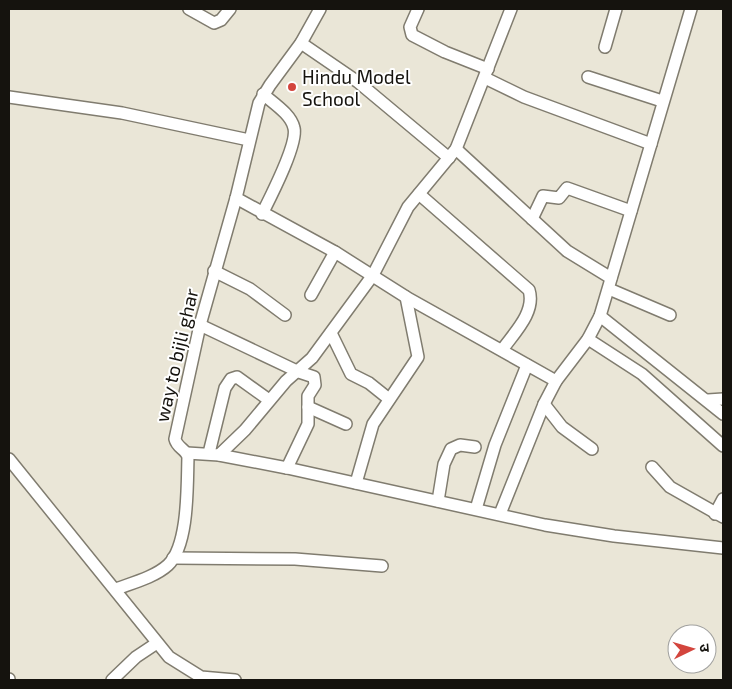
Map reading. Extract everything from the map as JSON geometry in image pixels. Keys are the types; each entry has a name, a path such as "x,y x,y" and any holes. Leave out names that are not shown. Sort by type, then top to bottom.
{"street":[{"path":"189,9 214,23 221,20 230,9"},
{"path":"262,214 279,178 294,134 288,117 263,94 301,43 320,9"},
{"path":"418,9 410,27 412,35 486,73 524,97 651,144"},
{"path":"214,454 245,430 269,400 286,382 299,372 332,333 373,275 401,218 452,154 511,9"},
{"path":"605,47 616,9"},
{"path":"500,514 544,404 556,380 588,339 600,316 662,101 691,9"},
{"path":"301,43 452,154 532,219 567,251 610,284 670,315"},
{"path":"588,77 662,101"},
{"name":"way to bijli ghar","path":"174,558 184,527 186,511 187,453 178,445 175,439 200,325 263,94"},
{"path":"9,97 122,113 250,140"},
{"path":"532,219 543,196 558,198 567,188 631,211"},
{"path":"419,194 529,290 532,301 528,313 502,350"},
{"path":"236,198 262,214 335,252 406,297 556,380"},
{"path":"311,295 335,252"},
{"path":"214,271 250,289 285,315"},
{"path":"356,482 369,432 418,357 406,297"},
{"path":"600,316 708,400 723,414"},
{"path":"200,325 299,372 314,377 316,380 308,396 308,424 287,468"},
{"path":"332,333 351,374 369,382 389,399"},
{"path":"588,339 642,374 723,446"},
{"path":"476,509 495,445 527,365"},
{"path":"214,454 225,388 231,379 237,377 269,400"},
{"path":"708,400 723,399"},
{"path":"544,404 562,427 592,449"},
{"path":"308,407 346,424"},
{"path":"438,501 444,464 451,449 460,445 475,447"},
{"path":"187,453 214,454 287,468 545,525 614,536 723,548"},
{"path":"9,459 116,589 157,643 179,665 207,678 235,680"},
{"path":"652,467 670,487 719,515 723,499"},
{"path":"116,589 163,569 174,558 295,559 382,566"},
{"path":"112,680 136,657 157,643"}],"place":[{"name":"Hindu Model School","path":"292,87"}]}
